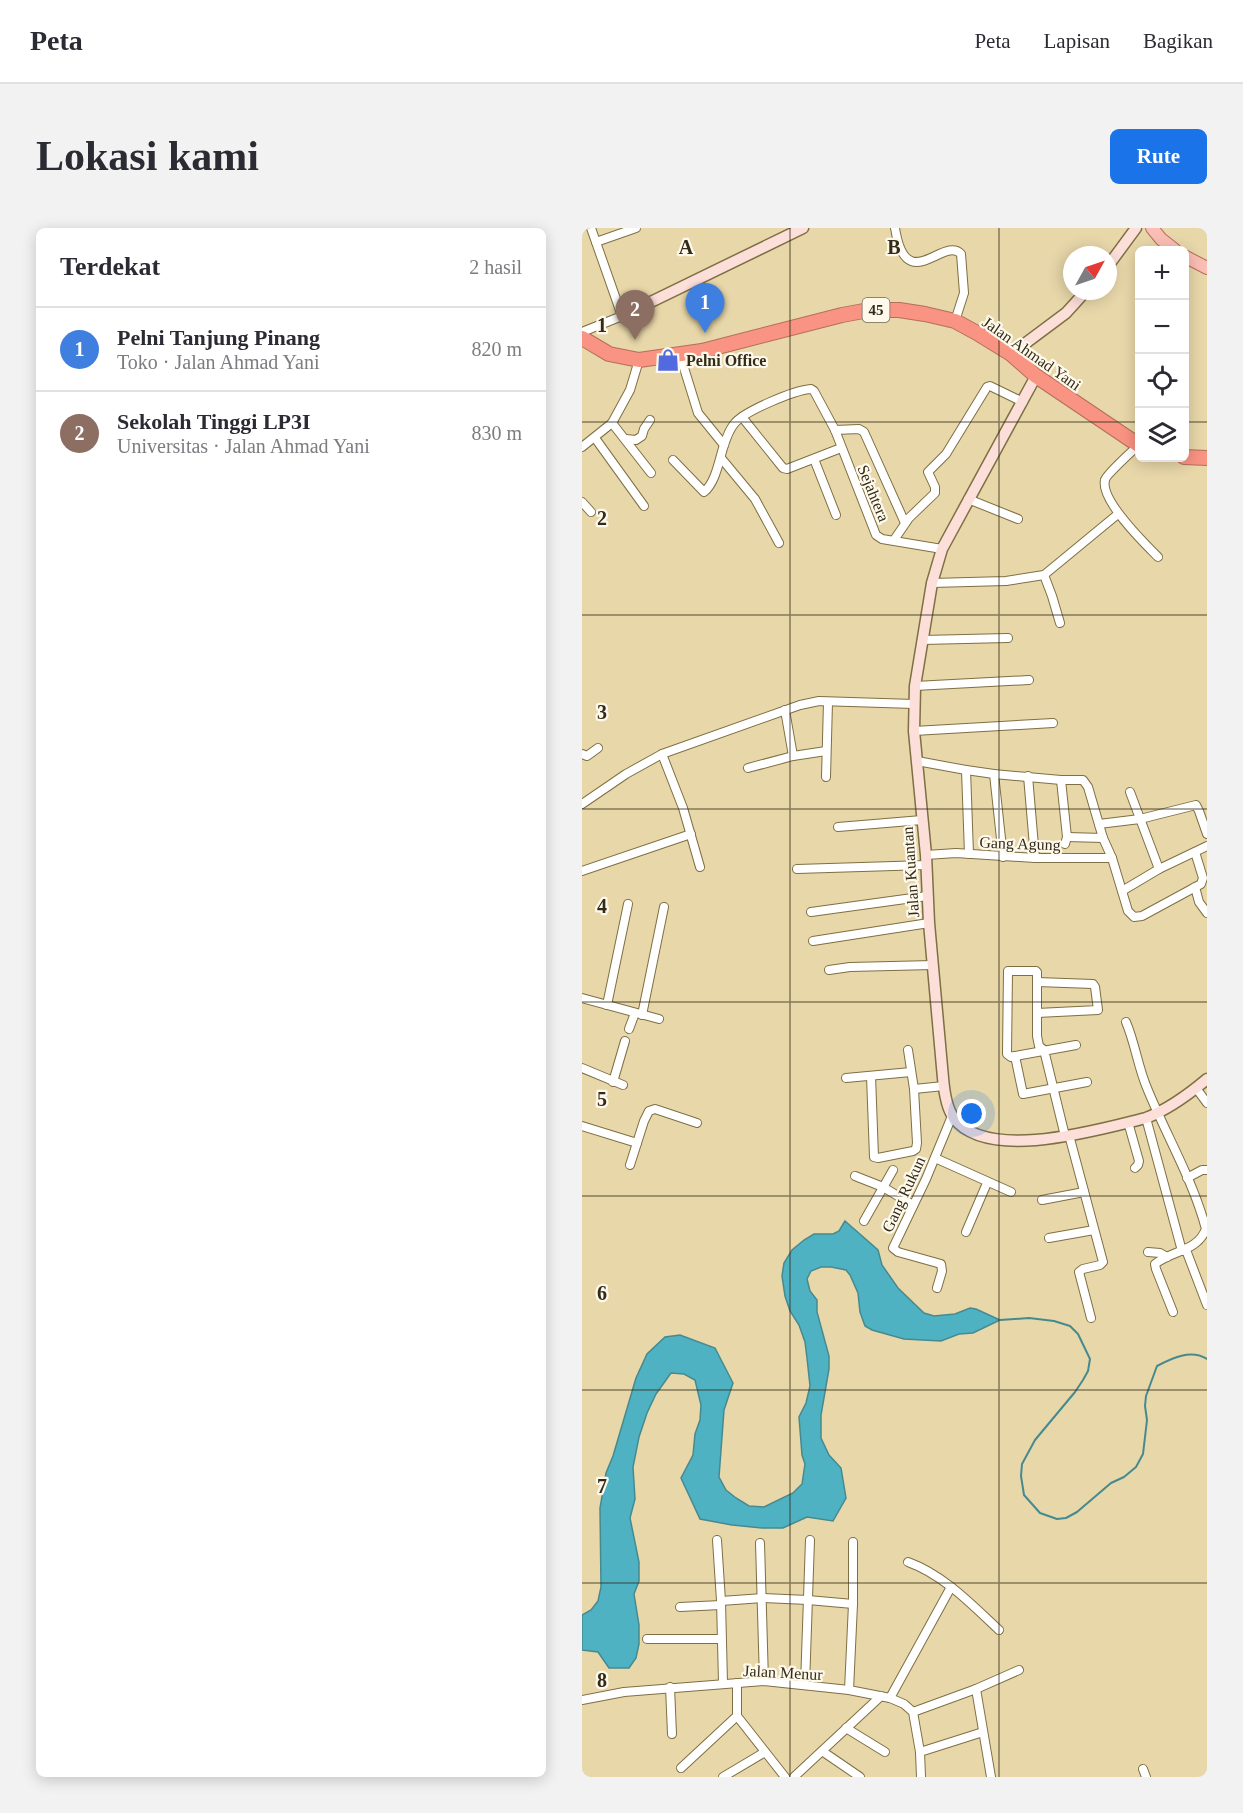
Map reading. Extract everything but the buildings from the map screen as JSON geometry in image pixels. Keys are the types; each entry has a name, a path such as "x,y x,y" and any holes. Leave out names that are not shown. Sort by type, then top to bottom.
{"highway":[{"name":"Jalan Ahmad Yani","path":"582,338 609,354 639,360 680,355 781,332 842,315 869,310 899,310 956,321 1011,354 1036,376 1135,443"},
{"path":"1189,457 1207,458"}],"main road":[{"path":"1152,228 1170,246"},
{"path":"1189,258 1207,268"}],"street":[{"path":"591,228 622,316"},
{"path":"596,242 636,228"},
{"path":"582,332 622,316 803,228"},
{"path":"895,228 901,253 906,259 919,262 929,260 953,249 958,250 961,254 964,293 956,321"},
{"path":"1117,254 1136,228"},
{"path":"1011,354 1066,313 1078,300"},
{"path":"680,355 698,412 724,445"},
{"path":"582,447 612,423 630,390 639,360"},
{"name":"Jalan Kuantan","path":"952,1116 944,1086 929,923 926,860 914,731 915,687 932,583 942,549 1036,376"},
{"path":"894,540 905,523 935,493 935,487 928,472 946,454 987,387 990,386 1023,402"},
{"name":"Sejahtera","path":"741,417 772,401 811,389 835,430 873,530 882,538 942,549"},
{"path":"673,460 704,492 709,487 734,424 741,417 783,468 788,469 842,448"},
{"path":"627,439 636,440 642,436 650,420"},
{"path":"612,423 627,439 651,473"},
{"path":"835,430 859,429 864,432 905,523"},
{"path":"595,438 644,506"},
{"path":"1135,450 1105,480 1108,493 1118,514 1158,557"},
{"path":"721,458 755,499 779,543"},
{"path":"813,459 836,515"},
{"path":"968,499 1018,519"},
{"path":"582,502 591,512"},
{"path":"932,583 1006,581 1044,574 1118,514"},
{"path":"1044,574 1060,623"},
{"path":"922,640 1008,638"},
{"path":"915,687 1029,680"},
{"path":"582,804 626,774 662,754 785,710 809,703 828,702 914,704"},
{"path":"826,777 828,702"},
{"path":"785,710 793,756"},
{"path":"914,731 1053,723"},
{"path":"583,756 587,756 598,748"},
{"path":"748,768 793,756 826,751"},
{"path":"662,754 691,834 700,867"},
{"path":"917,761 994,774 1061,780 1079,779 1085,782 1130,914 1134,917 1201,884 1203,878 1195,852"},
{"path":"966,770 969,854"},
{"path":"994,774 1003,857"},
{"path":"1028,776 1035,858"},
{"path":"1061,780 1066,841 1103,838"},
{"path":"1130,792 1159,869"},
{"path":"1099,824 1140,819 1196,805 1207,834"},
{"path":"838,827 922,820"},
{"path":"582,870 691,834"},
{"path":"1122,891 1159,869 1207,846"},
{"name":"Gang Agung","path":"797,869 926,860 969,854 1035,858 1112,858"},
{"path":"1196,887 1201,905 1207,913"},
{"path":"812,912 927,896"},
{"path":"607,1005 628,904"},
{"path":"629,1029 638,1014 664,907"},
{"path":"813,941 929,923"},
{"path":"829,970 856,967 933,966"},
{"path":"1076,1045 1044,1050 1011,1057 1007,1054 1007,972 1009,970 1036,970 1038,1044 1044,1050 1103,1264 1079,1272 1091,1318"},
{"path":"1036,1013 1098,1010 1093,984 1037,982"},
{"path":"582,998 659,1019"},
{"path":"1126,1022 1134,1041 1145,1085 1203,1208 1206,1228 1199,1241 1157,1262 1155,1266 1173,1312"},
{"path":"613,1082 625,1041"},
{"path":"871,1076 873,1154 876,1158 913,1151 917,1143 914,1089 908,1050"},
{"path":"1015,1056 1023,1094 1087,1082"},
{"path":"582,1068 623,1085"},
{"path":"846,1078 911,1072"},
{"path":"952,1116 966,1129 990,1138 1007,1141 1036,1141 1146,1118 1158,1113 1207,1079"},
{"path":"914,1089 944,1086"},
{"path":"1196,1088 1207,1103"},
{"path":"630,1165 648,1113 653,1109 698,1124"},
{"name":"Gang Rukun","path":"938,1288 942,1271 941,1264 898,1252 893,1248 952,1116"},
{"path":"1146,1118 1184,1250 1207,1305"},
{"path":"1128,1122 1139,1161 1135,1168"},
{"path":"582,1126 637,1143"},
{"path":"935,1158 1011,1192"},
{"path":"864,1221 892,1170"},
{"path":"1187,1178 1207,1170"},
{"path":"855,1176 883,1187 913,1205"},
{"path":"966,1232 987,1183"},
{"path":"1042,1200 1084,1192"},
{"path":"1049,1238 1094,1230"},
{"path":"1148,1252 1160,1253 1167,1257"},
{"path":"717,1540 723,1683"},
{"path":"805,1685 810,1540"},
{"path":"849,1690 853,1604 852,1542"},
{"path":"760,1543 764,1681"},
{"path":"908,1562 924,1568 951,1587 999,1630"},
{"path":"799,1776 846,1728 885,1697 951,1587"},
{"path":"680,1607 763,1598 853,1604"},
{"path":"647,1639 721,1639"},
{"path":"921,1777 920,1752 913,1712 1019,1671"},
{"name":"Jalan Menur","path":"582,1700 670,1687 764,1681 849,1690 885,1697 904,1704 913,1712"},
{"path":"737,1683 737,1716 785,1777"},
{"path":"670,1687 672,1734"},
{"path":"976,1689 991,1777"},
{"path":"681,1768 737,1716"},
{"path":"846,1728 885,1752"},
{"path":"920,1752 983,1732"},
{"path":"822,1751 860,1777"},
{"path":"723,1777 765,1752"}],"water":[{"path":"845,1221 878,1250 882,1265 898,1288 924,1313 934,1316 955,1314 970,1308 1000,1320 973,1333 959,1334 941,1341 904,1339 865,1326 860,1312 858,1293 846,1270 821,1267 811,1271 807,1279 810,1291 817,1300 817,1312 829,1356 821,1415 821,1438 829,1455 841,1468 846,1498 833,1521 807,1517 783,1528 762,1528 700,1519 681,1478 693,1455 701,1405 695,1380 684,1374 671,1373 656,1394 647,1413 633,1467 635,1499 630,1518 639,1562 639,1581 634,1594 639,1625 639,1644 636,1658 629,1668 609,1668 598,1652 582,1650 582,1615 591,1610 598,1601 601,1587 600,1508 606,1473 636,1378 647,1354 665,1337 680,1335 715,1348 733,1383 724,1410 719,1477 726,1490 749,1506 764,1507 793,1493 802,1484 805,1464 802,1455 799,1417 806,1403 810,1386 805,1342 785,1296 782,1276 784,1263 792,1250 804,1240 814,1234 833,1234 839,1231"}],"waterway":[{"path":"1000,1320 1029,1318 1054,1321 1070,1326 1078,1334 1090,1359 1088,1371 1083,1380 1035,1440 1022,1464 1024,1495 1040,1513 1057,1519 1066,1518 1077,1512 1111,1483 1124,1477 1136,1467 1143,1454 1147,1420 1146,1396 1157,1366 1188,1355 1207,1359"}],"place":[{"name":"Pelni Tanjung Pinang","path":"705,333"},
{"name":"Sekolah Tinggi LP3I","path":"635,340"},
{"name":"Pelni Office","path":"668,360"}]}
